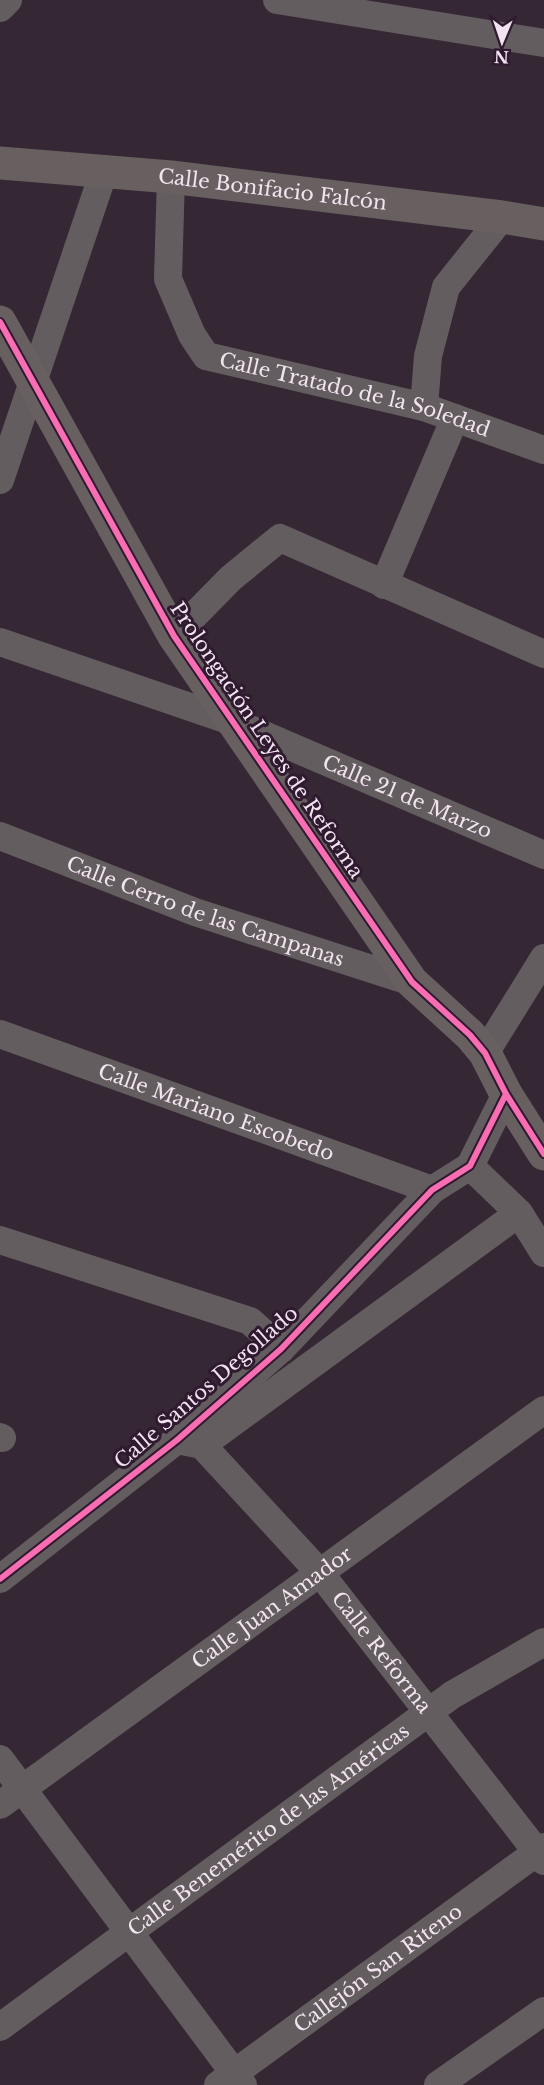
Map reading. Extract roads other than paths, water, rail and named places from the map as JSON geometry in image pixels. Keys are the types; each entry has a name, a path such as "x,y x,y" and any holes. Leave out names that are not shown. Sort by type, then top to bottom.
{"street":[{"path":"0,8 8,0"},
{"path":"277,0 544,43"},
{"name":"Calle Bonifacio Falcón","path":"0,163 171,177 544,224"},
{"path":"0,480 104,171"},
{"name":"Calle Tratado de la Soledad","path":"171,177 168,279 192,335 206,356 424,407 544,450"},
{"path":"424,407 428,356 446,287 502,217"},
{"name":"Prolongación Leyes de Reforma","path":"0,322 174,636 412,982 470,1035 485,1053 506,1094 544,1154"},
{"path":"384,585 455,418"},
{"path":"174,636 231,578 280,538 544,654"},
{"name":"Calle 21 de Marzo","path":"0,642 231,721 544,855"},
{"name":"Calle Cerro de las Campanas","path":"0,836 195,912 412,982"},
{"path":"485,1053 544,958"},
{"name":"Calle Mariano Escobedo","path":"0,1034 432,1190"},
{"path":"506,1094 470,1166 519,1213 544,1253"},
{"name":"Calle Santos Degollado","path":"190,1442 432,1190 470,1166"},
{"name":"Calle Santos Degollado","path":"0,1579 190,1442 519,1213"},
{"path":"0,1240 250,1321 281,1349"},
{"name":"Calle Juan Amador","path":"11,1797 544,1410"},
{"name":"Calle Reforma","path":"190,1442 320,1573 542,1853"},
{"name":"Calle Benemérito de las Américas","path":"0,2027 452,1695 544,1642"},
{"path":"0,1759 11,1797 129,1934 232,2081"},
{"name":"Callejón San Riteno","path":"232,2081 542,1853"},
{"path":"438,2085 544,2011"}]}
